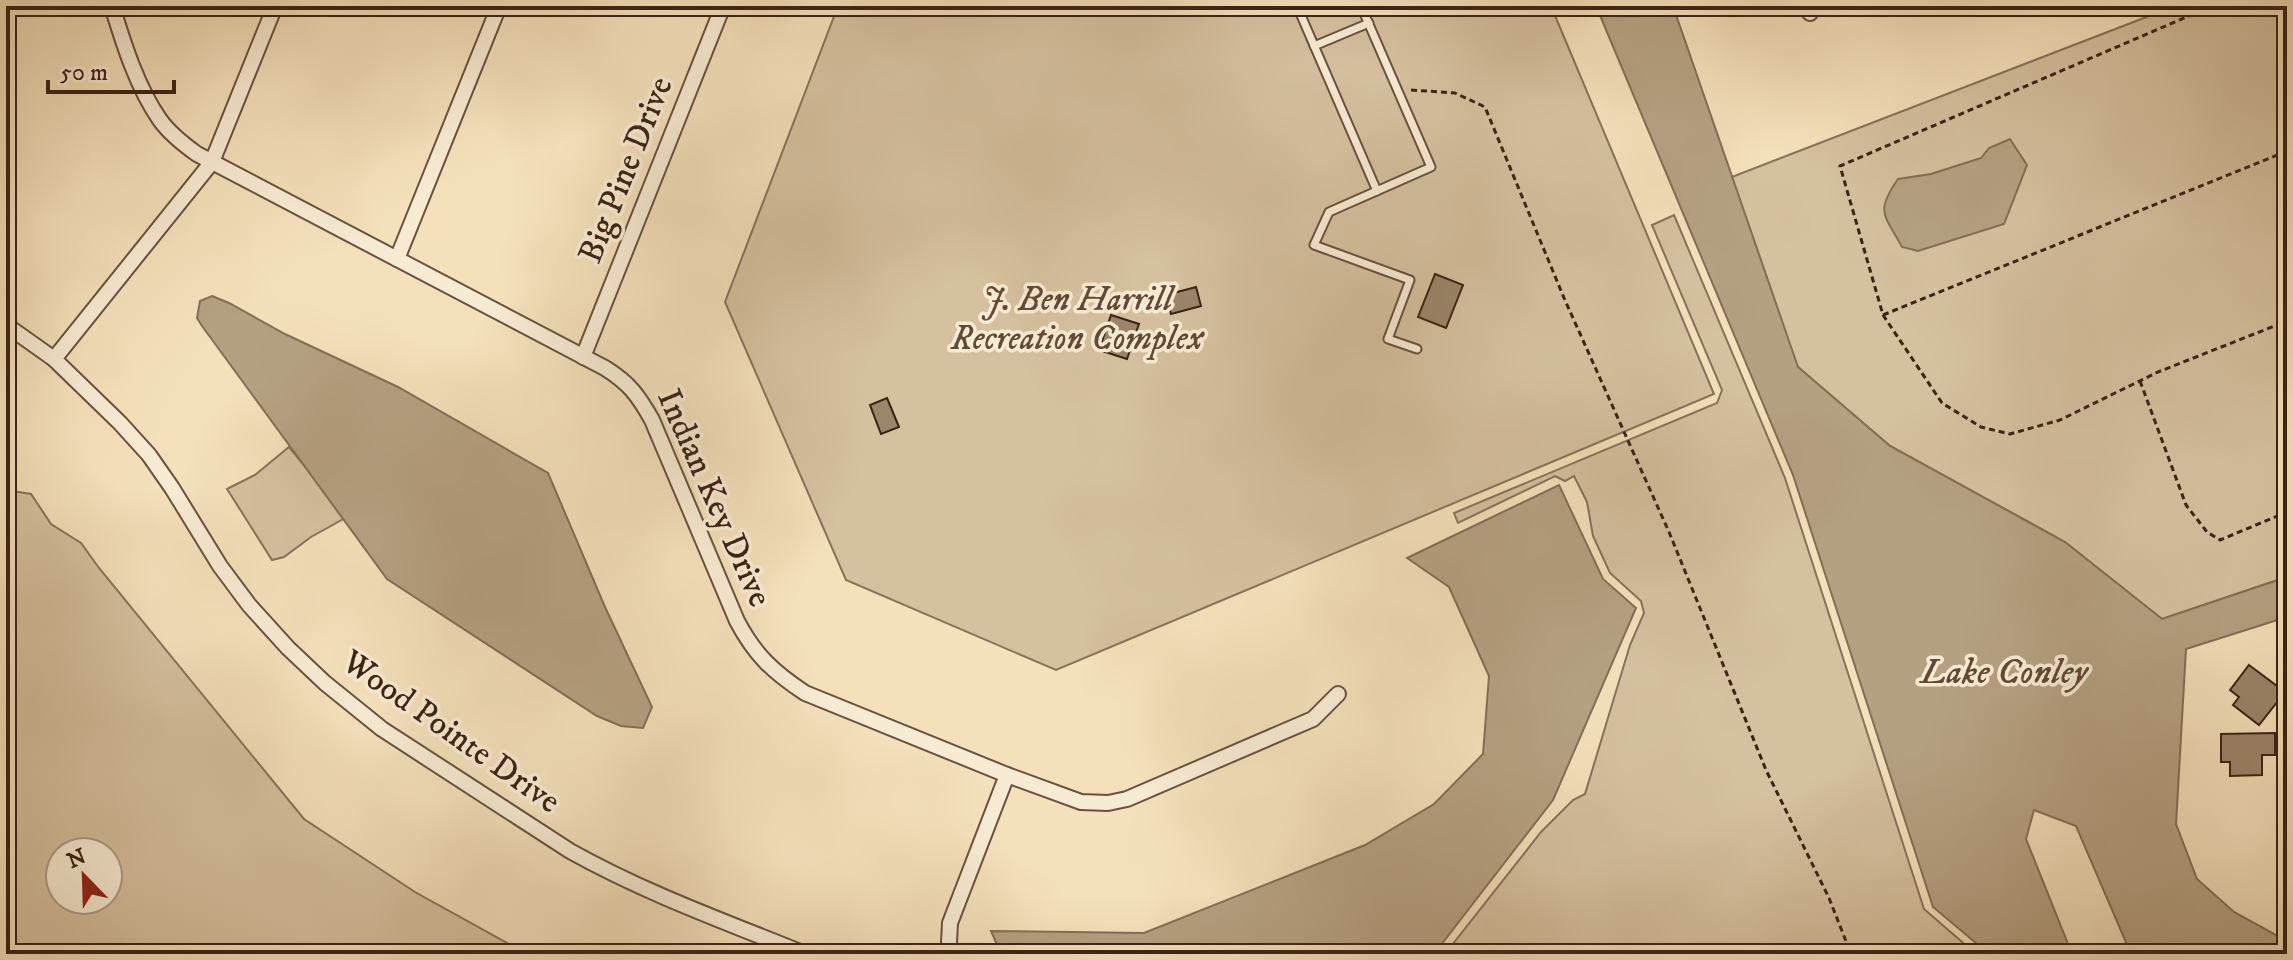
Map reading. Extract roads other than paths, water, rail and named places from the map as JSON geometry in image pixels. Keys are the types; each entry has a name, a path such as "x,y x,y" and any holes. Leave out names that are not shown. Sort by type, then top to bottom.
{"street":[{"name":"Indian Key Drive","path":"112,6 145,94 161,121 178,140 212,162 624,380 652,420 747,641 780,676 805,693 1081,802 1108,803 1127,799 1313,719 1338,694"},
{"path":"54,359 212,162 275,6"},
{"path":"397,259 499,6"},
{"name":"Big Pine Drive","path":"583,357 723,6"},
{"name":"Wood Pointe Drive","path":"6,325 54,359 120,423 149,455 220,566 249,605 288,648 354,708 570,851 691,908 805,954"},
{"path":"951,954 949,942 953,914 1007,775"}],"lane":[{"path":"1297,6 1377,191"},
{"path":"1361,6 1431,167 1329,212 1314,245 1410,280 1388,339 1417,349"},
{"path":"1314,46 1369,23"}],"water":[{"name":"Lake Conley","path":"1596,6 1673,6 1798,367 1890,446 2065,542 2162,619 2287,577 2287,617 2186,649 2176,824 2197,879 2234,912 2287,941 2287,954 2131,954 2076,826 2034,810 2026,839 2072,954 1989,954 1933,907 1793,475"},
{"path":"2010,139 2027,165 2004,224 1918,251 1902,247 1887,220 1884,206 1898,179 1931,174 1981,158 1989,148"},
{"path":"212,296 398,387 548,473 652,707 643,728 621,726 597,716 387,579 197,318 200,301"},
{"path":"1559,485 1603,579 1636,608 1553,800 1441,945 1416,954 1001,954 991,931 1144,933 1365,845 1434,804 1483,754 1489,676 1449,587 1407,558"}],"park label":[{"name":"J. Ben Harrill Recreation Complex","path":"1077,320"}]}
